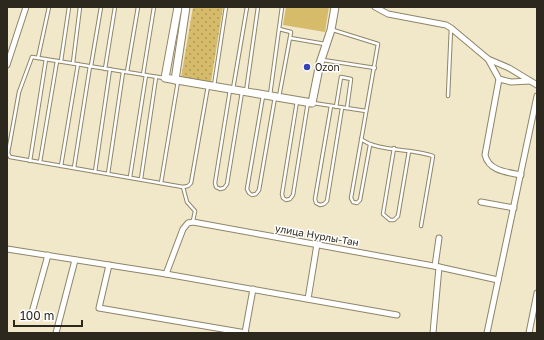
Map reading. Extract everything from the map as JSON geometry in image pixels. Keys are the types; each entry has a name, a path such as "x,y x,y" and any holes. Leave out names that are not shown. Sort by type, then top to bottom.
{"street":[{"path":"7,65 26,7"},
{"path":"178,7 165,78 310,102 335,7"},
{"path":"177,80 186,7"},
{"path":"375,7 388,14 446,25 488,59 509,68 537,86"},
{"path":"488,59 500,79 485,155 486,161 496,169 521,175"},
{"path":"500,79 511,82 530,81"},
{"path":"487,333 537,96"},
{"path":"481,202 514,208"},
{"path":"166,274 183,229 188,223 193,222"},
{"name":"улица Нурлы-Тан","path":"193,222 437,266 498,280"},
{"path":"433,333 438,238"},
{"path":"308,299 317,244"},
{"path":"7,249 166,274 397,315"},
{"path":"31,316 48,255"},
{"path":"56,333 75,260"},
{"path":"109,265 99,308 246,333 253,289"},
{"path":"529,333 537,293"}],"lane":[{"path":"38,58 49,7"},
{"path":"61,62 69,7"},
{"path":"73,63 80,7"},
{"path":"74,168 101,7"},
{"path":"105,69 115,7"},
{"path":"108,174 125,72 138,7"},
{"path":"130,178 154,7"},
{"path":"165,78 32,57 19,92 8,153 10,157 30,161 161,183 188,186 191,183 226,7"},
{"path":"247,7 215,183 216,187 220,189 224,188 227,184 258,7"},
{"path":"279,29 291,32 272,96 247,189 252,195 256,194 259,190 272,96 279,29 282,7"},
{"path":"448,96 451,28"},
{"path":"330,30 378,44 351,198 353,202 357,203 360,200 370,145"},
{"path":"290,38 326,44"},
{"path":"30,161 46,59"},
{"path":"321,60 375,68"},
{"path":"40,162 57,61"},
{"path":"62,166 78,64"},
{"path":"95,172 110,69"},
{"path":"141,179 156,77"},
{"path":"336,107 341,77 351,79 347,108"},
{"path":"161,183 177,80"},
{"path":"298,100 282,194 283,198 286,200 290,199 293,195 310,102 366,111"},
{"path":"331,106 315,199 316,203 320,205 327,201 342,108"},
{"path":"361,139 370,145 410,151 433,157 421,226"},
{"path":"394,148 383,214 390,220 394,220 398,216 410,151"},
{"path":"183,186 187,202 195,211 193,222"}],"shaded area":[{"path":"193,7 223,7 211,82 181,78"},
{"path":"286,7 329,7 325,32 283,25"}],"place":[{"name":"Ozon","path":"307,67"}]}
